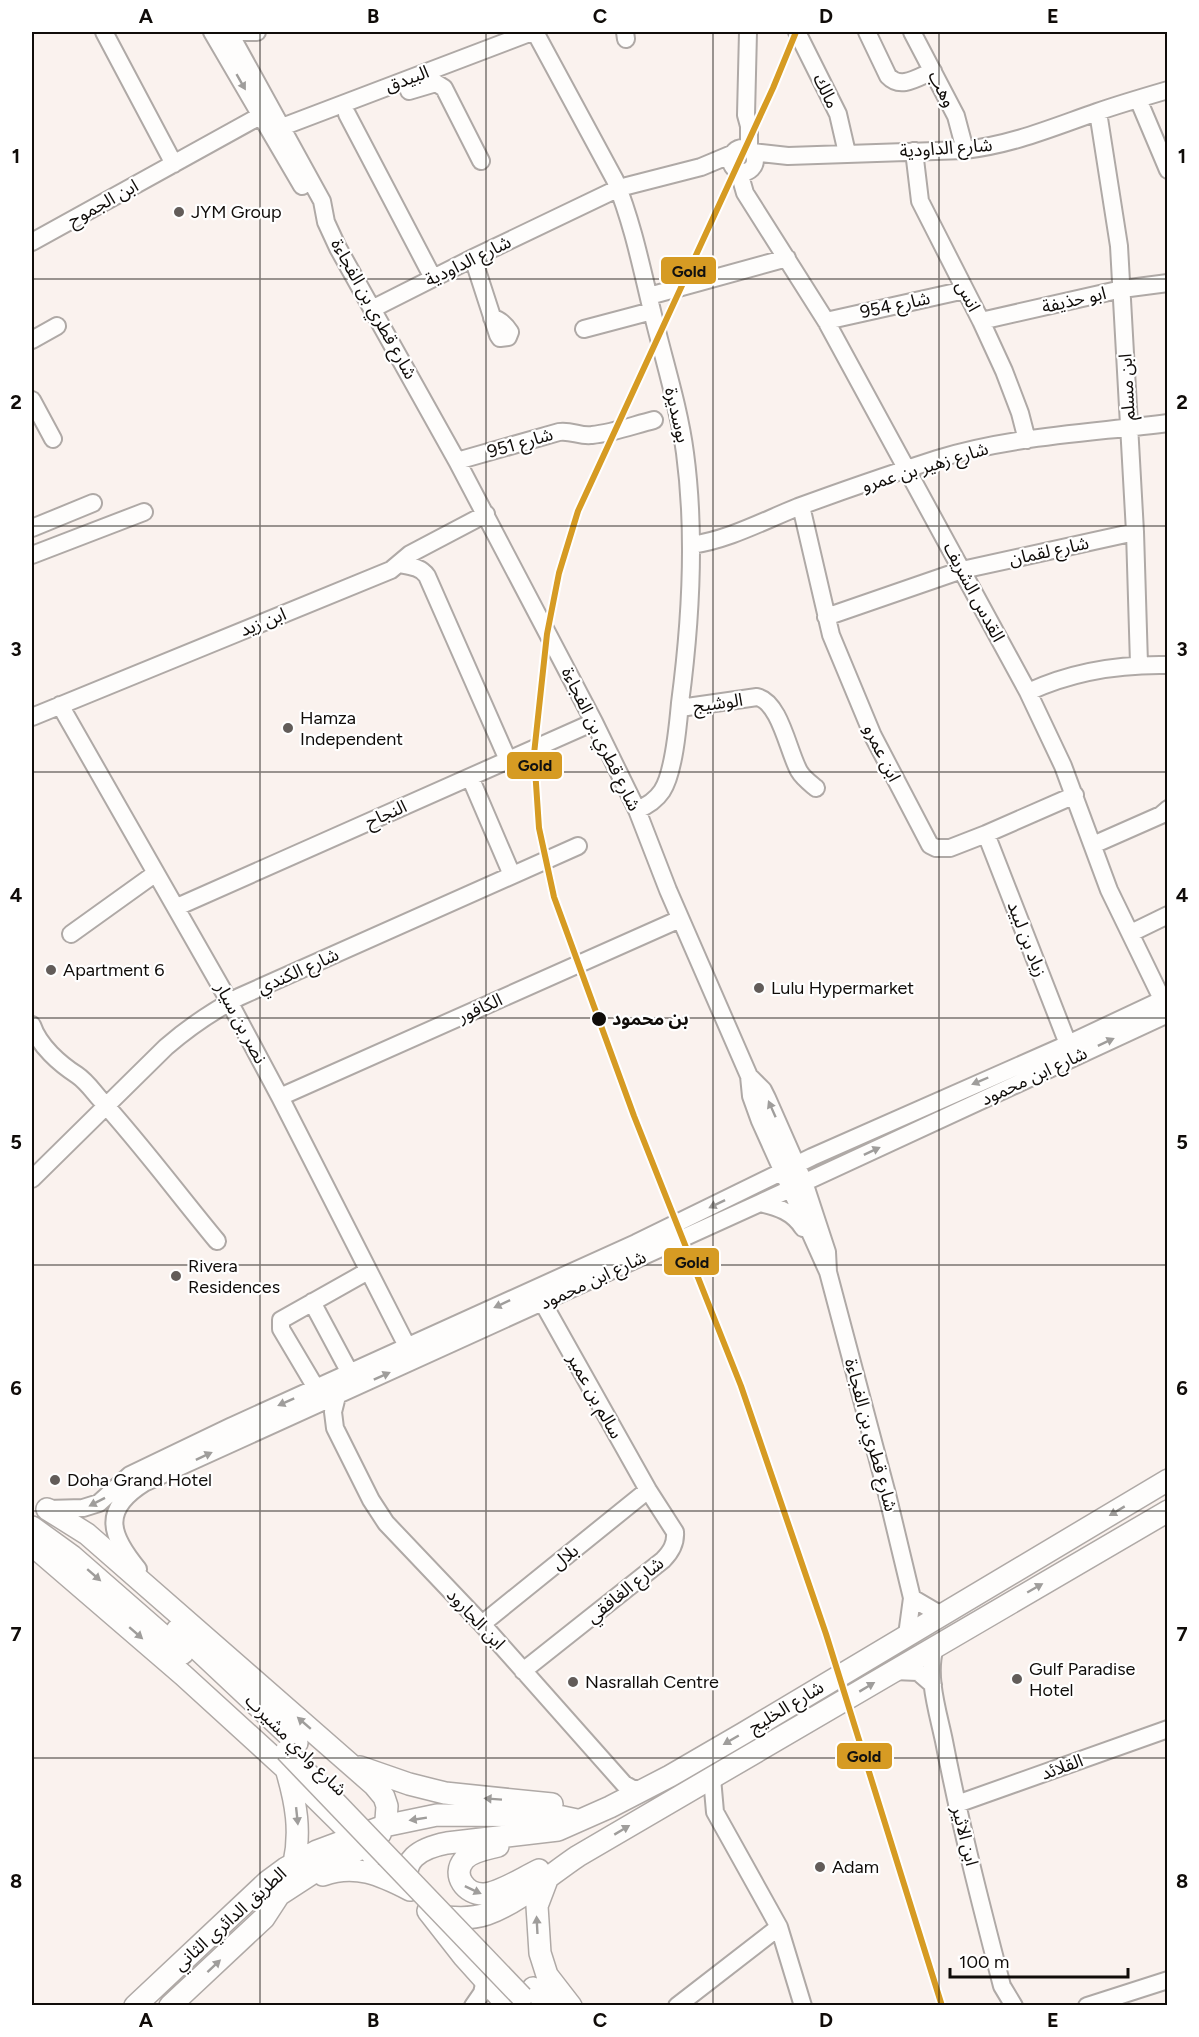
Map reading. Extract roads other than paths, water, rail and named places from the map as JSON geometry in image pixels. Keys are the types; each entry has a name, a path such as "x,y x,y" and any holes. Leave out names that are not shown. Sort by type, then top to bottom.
{"main road":[{"name":"شارع الخليج","path":"410,1890 406,1875 407,1867 414,1858 430,1847 558,1830 610,1807 688,1765 1167,1480"},
{"path":"39,1503 82,1530 348,1762 384,1797 388,1811 384,1826"},
{"name":"شارع وادي مشيرب","path":"39,1503 290,1754 523,1995 571,2006"},
{"name":"شارع الخليج","path":"431,1914 451,1918 469,1918 488,1914 519,1897 578,1856 1167,1511"},
{"name":"شارع وادي مشيرب","path":"32,1527 63,1549 163,1634 290,1754 348,1846 410,1890 485,1980 548,2006"},
{"name":"شارع وادي مشيرب","path":"32,1545 183,1675 290,1754"},
{"path":"290,1754 298,1834 294,1863"},
{"path":"348,1762 409,1784 445,1793 470,1797 610,1807"},
{"name":"الطريق الدائري الثاني","path":"170,2006 264,1918 279,1895 348,1846 384,1826 449,1815 558,1816 580,1820"},
{"path":"542,1832 470,1855 464,1860 459,1870 462,1884 476,1893 492,1893 552,1864 578,1856"},
{"name":"الطريق الدائري الثاني","path":"135,2006 267,1882 294,1863 348,1846"},
{"path":"264,1918 305,1885 319,1877 342,1870 375,1873 410,1890"},
{"path":"523,1995 540,1953 537,1911 539,1896 549,1875"}],"street":[{"path":"104,32 174,164"},
{"name":"شارع قطري بن الفجاءة","path":"212,32 316,211 327,222"},
{"path":"229,32 257,32"},
{"name":"شارع قطري بن الفجاءة","path":"229,32 322,201 327,222 338,248 458,461 594,722 637,810 680,919 749,1076 753,1103 789,1167 827,1252 828,1272"},
{"name":"البيدق","path":"285,132 534,32"},
{"name":"بوسديرة","path":"534,32 618,188 635,236 685,450 691,545 688,642 680,708 667,782 653,801 637,810"},
{"path":"743,160 748,32"},
{"name":"مالك","path":"797,32 838,114 847,153"},
{"path":"867,32 888,76 893,81 904,83 933,71"},
{"name":"وهب","path":"912,32 956,116 965,150"},
{"path":"285,132 347,114 436,83 444,88 481,161"},
{"name":"شارع الداودية","path":"372,309 618,188 701,167 743,160 847,153 965,150 993,146 1023,139 1167,90"},
{"path":"1138,99 1167,170"},
{"name":"ابن مسلم","path":"1098,112 1116,224 1122,289 1135,532 1139,664"},
{"path":"347,114 434,278"},
{"name":"ابن الجموح","path":"32,242 260,116"},
{"name":"انس","path":"914,151 920,201 981,321 1012,391 1027,440"},
{"name":"القدس الشريف","path":"743,160 741,183 826,321 1028,692 1075,795 1109,890 1166,1003"},
{"path":"473,258 492,318"},
{"path":"584,329 651,303 786,258"},
{"name":"ابو حذيفة","path":"981,321 1122,289 1167,283"},
{"name":"شارع 954","path":"826,321 965,290"},
{"path":"32,340 57,326"},
{"path":"32,400 53,439"},
{"name":"شارع 951","path":"458,461 559,432 595,435 654,420"},
{"name":"شارع زهير بن عمرو","path":"691,545 720,538 801,506 967,451 1027,440 1167,423"},
{"path":"32,528 93,503"},
{"name":"ابن عمرو","path":"801,506 831,635 854,694 925,840 930,845 943,848 986,834 1075,795"},
{"path":"32,555 144,512"},
{"name":"ابن زيد","path":"32,717 391,570 410,554 486,514"},
{"name":"شارع لقمان","path":"826,617 962,570 1135,532"},
{"path":"399,564 418,568 427,576 508,760"},
{"path":"1028,692 1075,675 1139,664 1167,665"},
{"name":"الوشيج","path":"680,708 757,697 768,701 798,769 816,788"},
{"name":"نصر بن سيار","path":"60,705 229,1002 408,1347"},
{"name":"النجاح","path":"177,907 594,722"},
{"path":"470,777 512,875"},
{"path":"1093,845 1161,815 1167,809"},
{"name":"زياد بن لبيد","path":"986,834 1068,1044"},
{"name":"شارع الكندي","path":"32,1179 186,1029 229,1002 578,846"},
{"path":"71,934 156,873"},
{"path":"1131,933 1167,915"},
{"name":"الكافور","path":"280,1097 680,919"},
{"name":"شارع ابن محمود","path":"39,1503 83,1508 99,1503 135,1473 316,1388 636,1243 789,1167 1166,1003"},
{"name":"شارع ابن محمود","path":"159,1596 123,1551 115,1535 115,1514 123,1499 144,1483 760,1203 1166,1003"},
{"path":"32,1032 71,1073 76,1084 103,1109 217,1241"},
{"name":"شارع قطري بن الفجاءة","path":"797,1185 817,1249 828,1272 887,1494 912,1598 908,1635"},
{"path":"760,1203 774,1206 791,1214 817,1249"},
{"path":"316,1388 279,1323 282,1318 368,1271"},
{"path":"312,1302 350,1373"},
{"name":"سالم بن عمير","path":"543,1303 648,1490"},
{"name":"ابن الجارود","path":"337,1396 333,1412 335,1428 371,1500 386,1523 482,1624 624,1784 641,1790"},
{"name":"ابن الجارود","path":"309,1407 335,1428"},
{"name":"بلال","path":"482,1624 648,1490"},
{"name":"شارع الغافقي","path":"523,1671 668,1555 676,1539 675,1532 648,1490"},
{"path":"912,1598 940,1615"},
{"name":"ابن الاثير","path":"935,1647 932,1657 933,1685 957,1804 1002,1986 1001,2006"},
{"path":"894,1671 918,1672 933,1685"},
{"name":"القلائد","path":"957,1804 1167,1729"},
{"path":"712,1778 715,1812 779,1927 803,2006"},
{"path":"685,1793 715,1812"},
{"path":"677,2006 779,1927"},
{"path":"474,2004 482,1993 485,1980"},
{"path":"1087,2006 1167,1980"},
{"name":"ابن الاثير","path":"1002,1986 1014,2006"},
{"path":"474,2004 523,1995"}],"place":[{"name":"JYM Group","path":"179,212"},
{"name":"Hamza Independent","path":"288,728"},
{"name":"Apartment 6","path":"51,970"},
{"name":"Lulu Hypermarket","path":"759,988"},
{"name":"بن محمود","path":"599,1019"},
{"name":"Rivera Residences","path":"176,1276"},
{"name":"Doha Grand Hotel","path":"55,1480"},
{"name":"Gulf Paradise Hotel","path":"1017,1679"},
{"name":"Nasrallah Centre","path":"573,1682"},
{"name":"Adam","path":"820,1867"}]}
